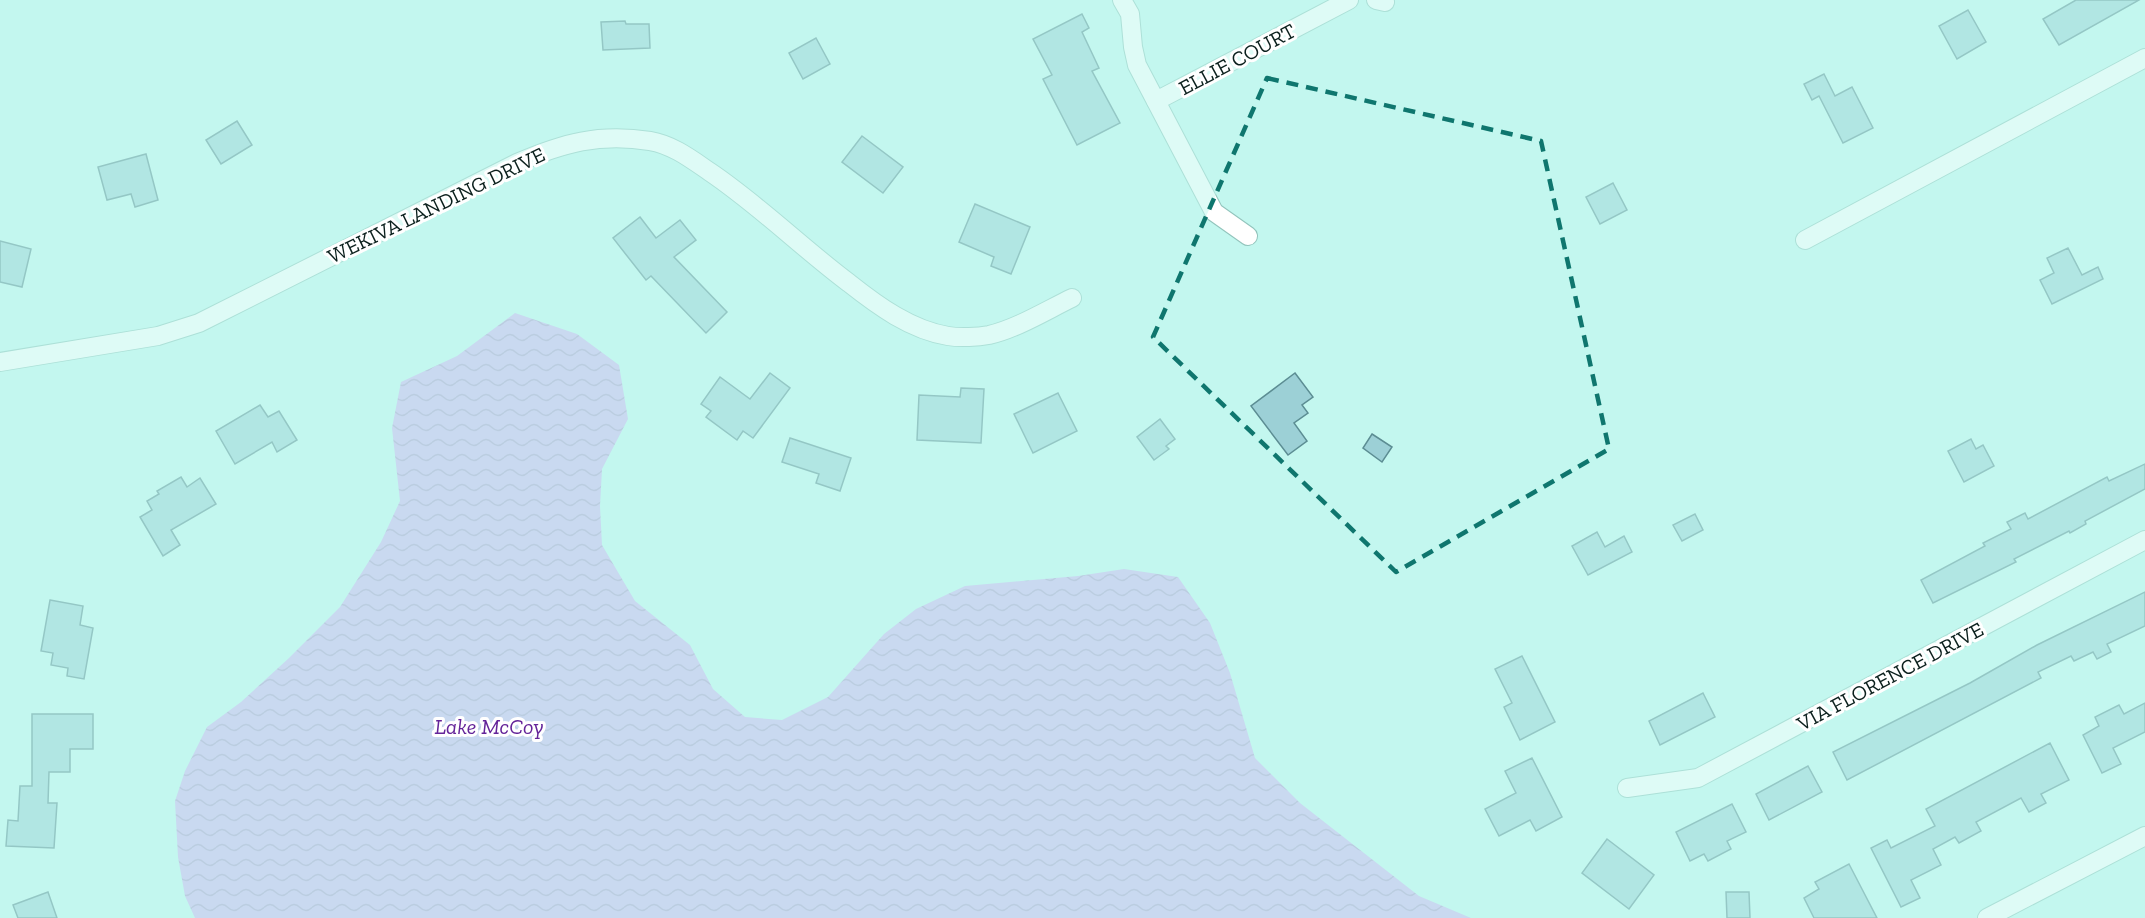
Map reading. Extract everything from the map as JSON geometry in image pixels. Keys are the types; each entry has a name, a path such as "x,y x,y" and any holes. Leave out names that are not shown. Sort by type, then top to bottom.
{"street":[{"path":"1122,0 1130,14 1137,64 1214,212 1248,236"},
{"name":"ELLIE COURT","path":"1156,101 1349,0"},
{"path":"1804,240 2145,58"},
{"name":"WEKIVA LANDING DRIVE","path":"0,362 158,336 199,323 517,163 565,144 606,138 651,141 677,150 736,190 875,304 915,326 949,337 989,335 1013,326 1072,297"},
{"name":"VIA FLORENCE DRIVE","path":"1627,788 1698,778 2145,540"},
{"path":"1987,918 2145,836"}],"highlighted area":[{"path":"1267,78 1541,141 1609,449 1396,572 1153,337"}],"water":[{"name":"Lake McCoy","path":"515,313 577,334 619,365 628,419 602,469 600,506 602,545 635,601 690,645 713,689 745,717 782,720 828,697 884,634 916,609 965,586 1078,576 1124,569 1178,577 1210,623 1230,673 1255,758 1300,803 1419,896 1471,918 195,918 185,896 178,857 175,801 185,771 207,727 241,702 340,607 381,542 400,501 392,428 401,382 457,356"}],"building":[{"path":"2076,0 2139,0 2059,45 2043,19"},
{"path":"1968,10 1986,42 1957,59 1939,26"},
{"path":"1082,14 1089,28 1082,32 1099,68 1092,71 1120,123 1077,145 1043,79 1052,75 1033,39"},
{"path":"625,21 626,24 649,24 650,48 603,50 601,22"},
{"path":"816,38 830,64 803,79 789,53"},
{"path":"1824,74 1835,96 1852,87 1873,128 1843,143 1819,96 1812,100 1804,84"},
{"path":"237,121 252,145 221,164 206,140"},
{"path":"862,136 903,167 883,193 842,162"},
{"path":"146,154 158,200 135,207 131,194 107,200 98,167"},
{"path":"1613,183 1627,210 1600,224 1586,197"},
{"path":"975,204 1030,227 1011,274 991,266 994,257 959,242"},
{"path":"640,217 656,238 680,220 696,240 674,257 727,312 706,333 651,276 646,280 613,238"},
{"path":"0,241 31,249 22,287 0,282"},
{"path":"2068,248 2082,275 2098,267 2103,279 2052,304 2040,280 2054,273 2047,258"},
{"path":"770,373 790,388 753,438 743,431 737,440 706,417 711,411 701,404 720,377 750,399"},
{"path":"1295,373 1313,397 1302,405 1308,413 1294,423 1307,441 1288,455 1251,406"},
{"path":"961,388 984,389 981,443 917,440 919,395 960,397"},
{"path":"1058,393 1077,431 1033,453 1014,414"},
{"path":"260,405 268,417 279,411 297,440 277,452 272,442 235,464 216,431"},
{"path":"1160,419 1175,439 1166,446 1169,449 1154,460 1137,437"},
{"path":"1372,434 1392,447 1382,462 1363,448"},
{"path":"790,438 851,458 840,491 816,483 819,474 782,462"},
{"path":"1971,439 1976,449 1983,445 1994,466 1964,482 1948,451"},
{"path":"2145,464 2145,489 2085,521 2086,524 2070,533 2069,531 2014,559 2016,562 1933,603 1921,580 1985,546 1983,543 2011,529 2007,522 2025,513 2028,519 2107,477 2109,481"},
{"path":"181,477 187,487 200,478 216,504 171,530 180,545 163,556 140,517 152,510 147,501 159,494 157,491"},
{"path":"1695,514 1703,530 1682,541 1673,525"},
{"path":"1597,532 1605,547 1624,536 1632,552 1588,575 1572,546"},
{"path":"2145,592 2145,626 2107,644 2111,652 2097,659 2093,652 2074,661 2071,656 2038,672 2041,678 1847,780 1833,752 1970,683 2037,645"},
{"path":"50,600 83,606 80,625 93,628 84,679 67,676 68,668 51,665 53,653 41,651"},
{"path":"1522,656 1555,722 1520,740 1504,707 1512,703 1495,669"},
{"path":"1703,693 1715,717 1660,745 1649,721"},
{"path":"2145,703 2145,732 2113,748 2121,764 2102,773 2083,735 2099,726 2095,717 2119,705 2124,714"},
{"path":"32,714 93,714 93,749 70,749 70,772 49,772 48,803 57,803 54,848 6,846 8,820 18,821 20,786 32,786"},
{"path":"2050,743 2069,780 2041,794 2046,803 2029,812 2021,798 1976,822 1981,831 1959,843 1955,837 1933,849 1941,865 1911,880 1920,898 1901,907 1871,848 1887,840 1891,848 1935,826 1926,809"},
{"path":"1532,758 1562,817 1536,831 1530,820 1499,836 1485,809 1516,793 1505,771"},
{"path":"1808,766 1822,792 1769,820 1756,794"},
{"path":"1732,804 1746,832 1727,841 1731,849 1708,861 1704,854 1690,861 1676,832"},
{"path":"1607,839 1654,875 1629,909 1582,873"},
{"path":"1849,864 1877,918 1814,918 1804,898 1819,889 1815,882"},
{"path":"48,892 57,918 18,918 13,905"},
{"path":"1726,892 1749,892 1750,918 1727,918"}]}
